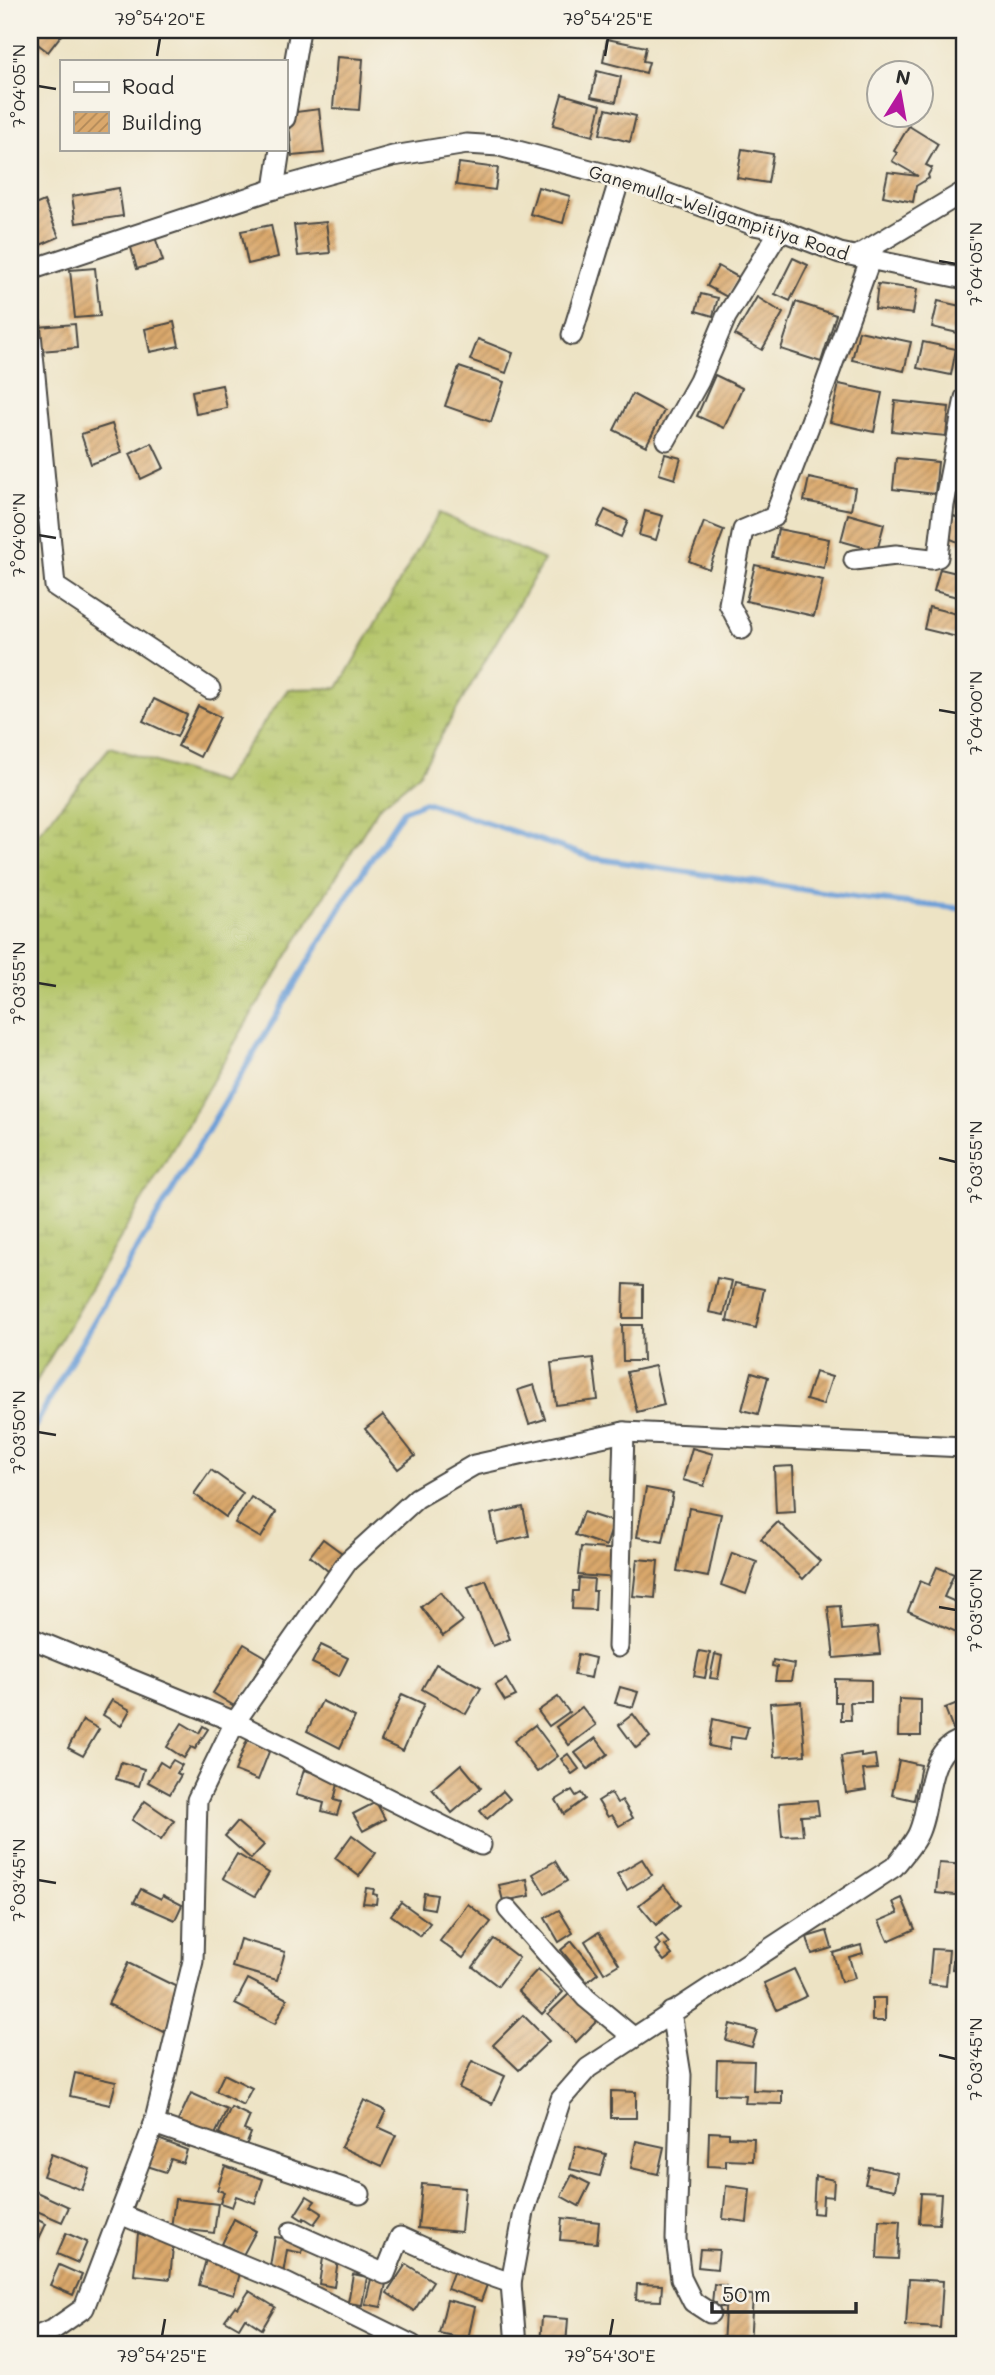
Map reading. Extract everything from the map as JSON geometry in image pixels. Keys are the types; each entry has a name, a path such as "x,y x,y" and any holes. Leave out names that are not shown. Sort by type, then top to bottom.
{"street":[{"path":"287,106 300,30"},
{"name":"Ganemulla-Weligampitiya Road","path":"30,270 274,188 393,156 467,144 499,146 620,178 754,225 780,230 840,253 965,279"},
{"path":"274,188 281,150"},
{"path":"572,335 620,178"},
{"path":"742,629 729,604 743,530 774,517 825,386 864,258 965,191"},
{"path":"666,440 699,381 726,317 780,230"},
{"path":"30,323 55,586 210,689"},
{"path":"854,560 896,555 931,559 938,556 944,505 965,398"},
{"path":"618,1647 624,1432"},
{"path":"30,2339 56,2337 84,2308 153,2124 193,1961 197,1800 235,1722 348,1561 416,1498 474,1465 624,1432 965,1447"},
{"path":"30,1638 235,1722 481,1845"},
{"path":"516,2345 511,2283 524,2212 561,2099 588,2068 894,1867 918,1835 938,1758 957,1741 965,1739"},
{"path":"508,1909 586,1998 633,2037"},
{"path":"671,2012 681,2075 676,2239 681,2278 693,2302 710,2313"},
{"path":"153,2124 360,2194"},
{"path":"120,2214 286,2283 412,2345"},
{"path":"291,2232 385,2274 400,2237 471,2269 511,2283"}],"green space":[{"path":"439,513 544,560 419,774 379,807 251,1015 30,1392 30,843 110,747 221,783 288,689 338,688"}],"building":[{"path":"30,30 65,30 48,52 30,38"},
{"path":"607,39 646,47 643,61 649,62 646,73 603,62"},
{"path":"337,57 363,59 359,110 333,108"},
{"path":"597,71 621,77 616,102 591,97"},
{"path":"562,94 601,105 593,136 553,125"},
{"path":"319,109 324,153 292,156 288,113"},
{"path":"606,109 636,116 630,142 600,134"},
{"path":"907,130 915,130 938,144 926,165 932,168 929,178 916,186 913,202 883,196 888,172 918,176 892,161 897,153 894,151"},
{"path":"742,149 773,154 768,183 737,178"},
{"path":"459,163 498,168 495,190 456,185"},
{"path":"538,187 570,196 563,223 530,214"},
{"path":"119,188 123,216 76,223 72,196"},
{"path":"44,201 59,237 31,249 30,207"},
{"path":"326,222 330,253 298,256 294,225"},
{"path":"271,225 278,257 248,264 241,231"},
{"path":"155,237 163,261 137,269 130,244"},
{"path":"793,258 808,265 790,301 775,294"},
{"path":"718,266 738,277 727,297 707,286"},
{"path":"95,268 100,316 75,318 70,270"},
{"path":"878,284 917,289 913,314 875,309"},
{"path":"701,294 718,298 713,316 696,311"},
{"path":"757,297 783,313 762,350 735,335"},
{"path":"938,301 965,307 962,334 932,327"},
{"path":"796,302 836,315 821,362 781,349"},
{"path":"174,322 179,346 150,352 145,329"},
{"path":"75,324 77,348 40,351 38,327"},
{"path":"859,331 911,342 904,371 852,360"},
{"path":"478,339 513,353 506,373 470,360"},
{"path":"923,342 956,349 951,375 917,368"},
{"path":"459,367 504,382 491,422 445,406"},
{"path":"715,375 742,388 724,428 697,416"},
{"path":"839,384 882,393 874,432 830,422"},
{"path":"222,385 227,408 196,414 192,391"},
{"path":"632,394 664,411 646,446 614,430"},
{"path":"895,401 949,407 946,436 892,431"},
{"path":"112,424 122,453 91,464 81,434"},
{"path":"152,443 164,468 141,479 130,454"},
{"path":"665,454 681,458 675,479 659,474"},
{"path":"896,458 938,462 935,494 893,489"},
{"path":"809,478 855,488 851,510 804,501"},
{"path":"965,482 965,508 957,509 956,483"},
{"path":"605,510 628,521 621,537 597,526"},
{"path":"645,511 663,516 656,540 639,535"},
{"path":"848,514 884,524 877,551 841,541"},
{"path":"954,516 965,521 965,545 946,537"},
{"path":"704,522 724,530 709,569 689,561"},
{"path":"778,529 829,539 824,568 772,557"},
{"path":"755,565 823,580 814,616 746,601"},
{"path":"940,569 965,575 965,599 934,591"},
{"path":"929,607 965,616 961,638 924,629"},
{"path":"154,699 187,715 177,737 143,721"},
{"path":"198,706 220,717 200,757 178,746"},
{"path":"717,1278 732,1281 724,1315 709,1312"},
{"path":"735,1283 764,1289 756,1328 727,1321"},
{"path":"624,1284 643,1285 643,1318 623,1318"},
{"path":"622,1325 642,1325 643,1361 623,1361"},
{"path":"593,1358 598,1400 556,1405 551,1363"},
{"path":"655,1366 664,1405 637,1412 627,1372"},
{"path":"752,1372 768,1377 758,1414 742,1410"},
{"path":"815,1372 832,1377 823,1405 806,1400"},
{"path":"534,1385 545,1419 529,1424 518,1390"},
{"path":"383,1415 415,1456 398,1469 365,1429"},
{"path":"692,1448 713,1454 704,1486 683,1480"},
{"path":"793,1466 795,1512 776,1513 774,1467"},
{"path":"211,1470 243,1493 226,1517 194,1494"},
{"path":"646,1488 673,1493 663,1542 637,1537"},
{"path":"251,1497 276,1512 261,1538 235,1523"},
{"path":"523,1507 529,1536 497,1543 491,1514"},
{"path":"689,1508 721,1514 708,1577 677,1571"},
{"path":"583,1512 614,1522 606,1546 575,1535"},
{"path":"778,1522 820,1561 803,1579 761,1539"},
{"path":"323,1539 342,1553 328,1571 310,1556"},
{"path":"581,1547 619,1550 617,1578 578,1575"},
{"path":"732,1553 757,1562 746,1594 721,1585"},
{"path":"637,1559 658,1561 655,1598 633,1596"},
{"path":"937,1567 954,1574 944,1597 965,1606 965,1625 961,1634 908,1611 920,1581 929,1585"},
{"path":"579,1578 594,1579 595,1610 572,1609 573,1591 578,1591"},
{"path":"486,1580 510,1639 493,1646 468,1587"},
{"path":"440,1592 463,1621 443,1636 421,1607"},
{"path":"840,1606 842,1630 877,1627 880,1654 834,1658 828,1607"},
{"path":"244,1644 266,1657 236,1707 213,1693"},
{"path":"321,1645 348,1658 339,1676 312,1663"},
{"path":"699,1651 710,1653 705,1678 694,1676"},
{"path":"578,1654 595,1658 591,1678 574,1675"},
{"path":"715,1654 722,1656 718,1679 710,1678"},
{"path":"773,1660 794,1664 791,1681 775,1681 777,1667 772,1666"},
{"path":"436,1664 481,1688 466,1714 422,1689"},
{"path":"506,1679 516,1696 505,1701 495,1685"},
{"path":"835,1679 871,1680 871,1702 850,1702 851,1720 841,1720 841,1702 835,1702"},
{"path":"620,1687 638,1692 633,1707 615,1703"},
{"path":"402,1694 424,1704 403,1751 381,1741"},
{"path":"558,1697 569,1712 549,1726 538,1711"},
{"path":"899,1699 921,1700 921,1736 898,1736"},
{"path":"112,1700 130,1710 121,1726 103,1715"},
{"path":"965,1700 965,1724 953,1729 945,1708"},
{"path":"322,1701 355,1717 340,1748 307,1731"},
{"path":"801,1701 805,1755 774,1757 770,1703"},
{"path":"582,1707 596,1725 569,1745 556,1727"},
{"path":"633,1714 650,1737 636,1748 619,1725"},
{"path":"713,1719 748,1727 745,1739 731,1737 729,1750 709,1746"},
{"path":"83,1720 99,1729 83,1756 68,1748"},
{"path":"182,1723 199,1733 203,1726 208,1729 195,1749 191,1747 184,1758 167,1747"},
{"path":"535,1725 558,1756 537,1772 514,1741"},
{"path":"596,1738 608,1754 588,1769 575,1753"},
{"path":"247,1740 270,1749 258,1780 235,1771"},
{"path":"861,1753 861,1757 875,1755 877,1769 863,1770 866,1790 846,1793 841,1756"},
{"path":"959,1753 965,1754 965,1772 956,1770"},
{"path":"568,1754 579,1769 572,1774 561,1759"},
{"path":"173,1760 182,1765 177,1773 181,1775 170,1794 148,1782 160,1762 168,1767"},
{"path":"899,1760 921,1765 914,1800 892,1795"},
{"path":"121,1762 144,1769 139,1786 116,1779"},
{"path":"461,1764 481,1788 452,1813 432,1789"},
{"path":"304,1770 339,1780 334,1800 341,1802 337,1815 322,1811 324,1803 296,1795"},
{"path":"572,1790 576,1796 581,1793 585,1799 564,1814 556,1800"},
{"path":"503,1791 510,1799 487,1819 480,1811"},
{"path":"611,1793 617,1803 622,1800 633,1818 619,1826 612,1815 608,1817 598,1801"},
{"path":"817,1800 819,1815 801,1816 803,1835 782,1836 779,1803"},
{"path":"145,1801 174,1821 161,1840 132,1820"},
{"path":"376,1802 385,1819 363,1831 353,1814"},
{"path":"237,1822 264,1845 251,1859 225,1836"},
{"path":"352,1835 376,1853 359,1876 335,1858"},
{"path":"237,1854 269,1873 255,1896 223,1878"},
{"path":"642,1859 652,1875 627,1890 617,1874"},
{"path":"555,1861 567,1881 545,1894 533,1874"},
{"path":"939,1863 965,1865 965,1896 936,1893"},
{"path":"527,1879 530,1896 503,1901 499,1885"},
{"path":"664,1885 680,1905 656,1925 639,1905"},
{"path":"366,1888 374,1889 373,1894 377,1895 376,1904 363,1903"},
{"path":"141,1889 161,1899 163,1895 182,1905 175,1920 134,1902"},
{"path":"424,1893 437,1895 434,1909 422,1907"},
{"path":"902,1898 915,1929 888,1941 879,1921 898,1913 893,1902"},
{"path":"401,1902 430,1923 420,1936 391,1915"},
{"path":"468,1904 491,1922 463,1958 440,1941"},
{"path":"559,1910 573,1933 559,1942 545,1918"},
{"path":"827,1931 832,1948 812,1954 807,1937"},
{"path":"599,1932 619,1964 604,1973 585,1941"},
{"path":"662,1935 669,1943 665,1946 672,1955 664,1961 655,1950 660,1945 656,1940"},
{"path":"956,1936 965,1937 965,1970 952,1969"},
{"path":"240,1939 285,1952 277,1980 232,1967"},
{"path":"494,1939 519,1958 498,1986 473,1967"},
{"path":"572,1941 598,1973 587,1982 561,1950"},
{"path":"861,1945 863,1953 849,1957 855,1978 841,1982 833,1953"},
{"path":"932,1949 949,1950 946,1986 929,1984"},
{"path":"128,1963 185,1991 164,2032 108,2004"},
{"path":"538,1969 563,1992 542,2014 518,1991"},
{"path":"794,1969 807,1996 777,2010 764,1983"},
{"path":"248,1979 287,1999 275,2024 235,2004"},
{"path":"570,1993 598,2020 576,2042 548,2014"},
{"path":"872,1998 885,1998 885,2021 872,2021"},
{"path":"523,2015 549,2041 519,2070 493,2045"},
{"path":"730,2024 757,2031 752,2047 726,2040"},
{"path":"717,2060 754,2061 753,2090 782,2091 782,2104 745,2103 746,2095 716,2094"},
{"path":"472,2061 505,2076 492,2104 459,2088"},
{"path":"75,2073 116,2082 110,2105 70,2096"},
{"path":"224,2074 252,2088 243,2105 216,2091"},
{"path":"611,2091 636,2092 636,2118 611,2118"},
{"path":"191,2093 227,2109 214,2137 178,2121"},
{"path":"364,2100 386,2111 378,2127 396,2135 382,2166 341,2147"},
{"path":"231,2107 250,2116 244,2130 251,2133 245,2148 219,2133"},
{"path":"709,2132 729,2133 729,2137 754,2138 753,2161 726,2160 726,2167 708,2166"},
{"path":"153,2137 187,2150 183,2163 171,2159 166,2172 144,2165"},
{"path":"636,2141 664,2147 658,2174 631,2168"},
{"path":"576,2146 606,2154 600,2176 570,2169"},
{"path":"51,2154 90,2169 82,2190 43,2176"},
{"path":"225,2166 263,2179 255,2203 236,2196 232,2207 220,2203 224,2192 217,2190"},
{"path":"869,2167 898,2173 895,2190 865,2184"},
{"path":"572,2175 590,2184 579,2206 561,2196"},
{"path":"815,2176 834,2180 833,2197 823,2196 822,2214 813,2213"},
{"path":"422,2184 465,2188 461,2232 418,2228"},
{"path":"726,2186 750,2189 747,2222 723,2219"},
{"path":"30,2189 69,2207 62,2222 30,2208"},
{"path":"921,2193 941,2194 939,2224 919,2223"},
{"path":"307,2196 315,2201 311,2206 322,2213 314,2224 295,2215"},
{"path":"175,2199 218,2204 214,2233 171,2228"},
{"path":"30,2216 46,2224 36,2245 30,2243"},
{"path":"562,2218 599,2222 597,2243 560,2240"},
{"path":"234,2219 256,2231 243,2255 222,2244"},
{"path":"879,2220 900,2221 898,2259 877,2258"},
{"path":"66,2233 87,2242 78,2263 57,2254"},
{"path":"138,2233 174,2236 170,2279 134,2275"},
{"path":"275,2237 304,2241 302,2253 287,2250 283,2274 269,2272"},
{"path":"700,2249 719,2250 717,2269 698,2267"},
{"path":"207,2256 242,2266 234,2295 199,2285"},
{"path":"323,2258 338,2260 334,2287 319,2284"},
{"path":"406,2264 433,2281 414,2311 387,2293"},
{"path":"59,2265 82,2275 73,2295 50,2285"},
{"path":"454,2270 488,2282 481,2301 447,2289"},
{"path":"353,2274 367,2277 362,2305 348,2303"},
{"path":"372,2275 387,2279 381,2307 365,2304"},
{"path":"909,2279 943,2281 940,2328 906,2326"},
{"path":"637,2284 662,2285 661,2301 636,2300"},
{"path":"714,2284 726,2286 723,2307 716,2307 716,2303 712,2303"},
{"path":"249,2291 275,2307 262,2329 245,2318 239,2328 225,2320 235,2306 238,2308"},
{"path":"726,2294 753,2295 750,2345 723,2345"},
{"path":"447,2300 475,2307 468,2339 439,2333"},
{"path":"542,2317 568,2319 566,2345 540,2345"}],"waterway":[{"path":"30,1435 73,1357 351,890 403,811 425,802 593,858 861,898 965,909"}]}
